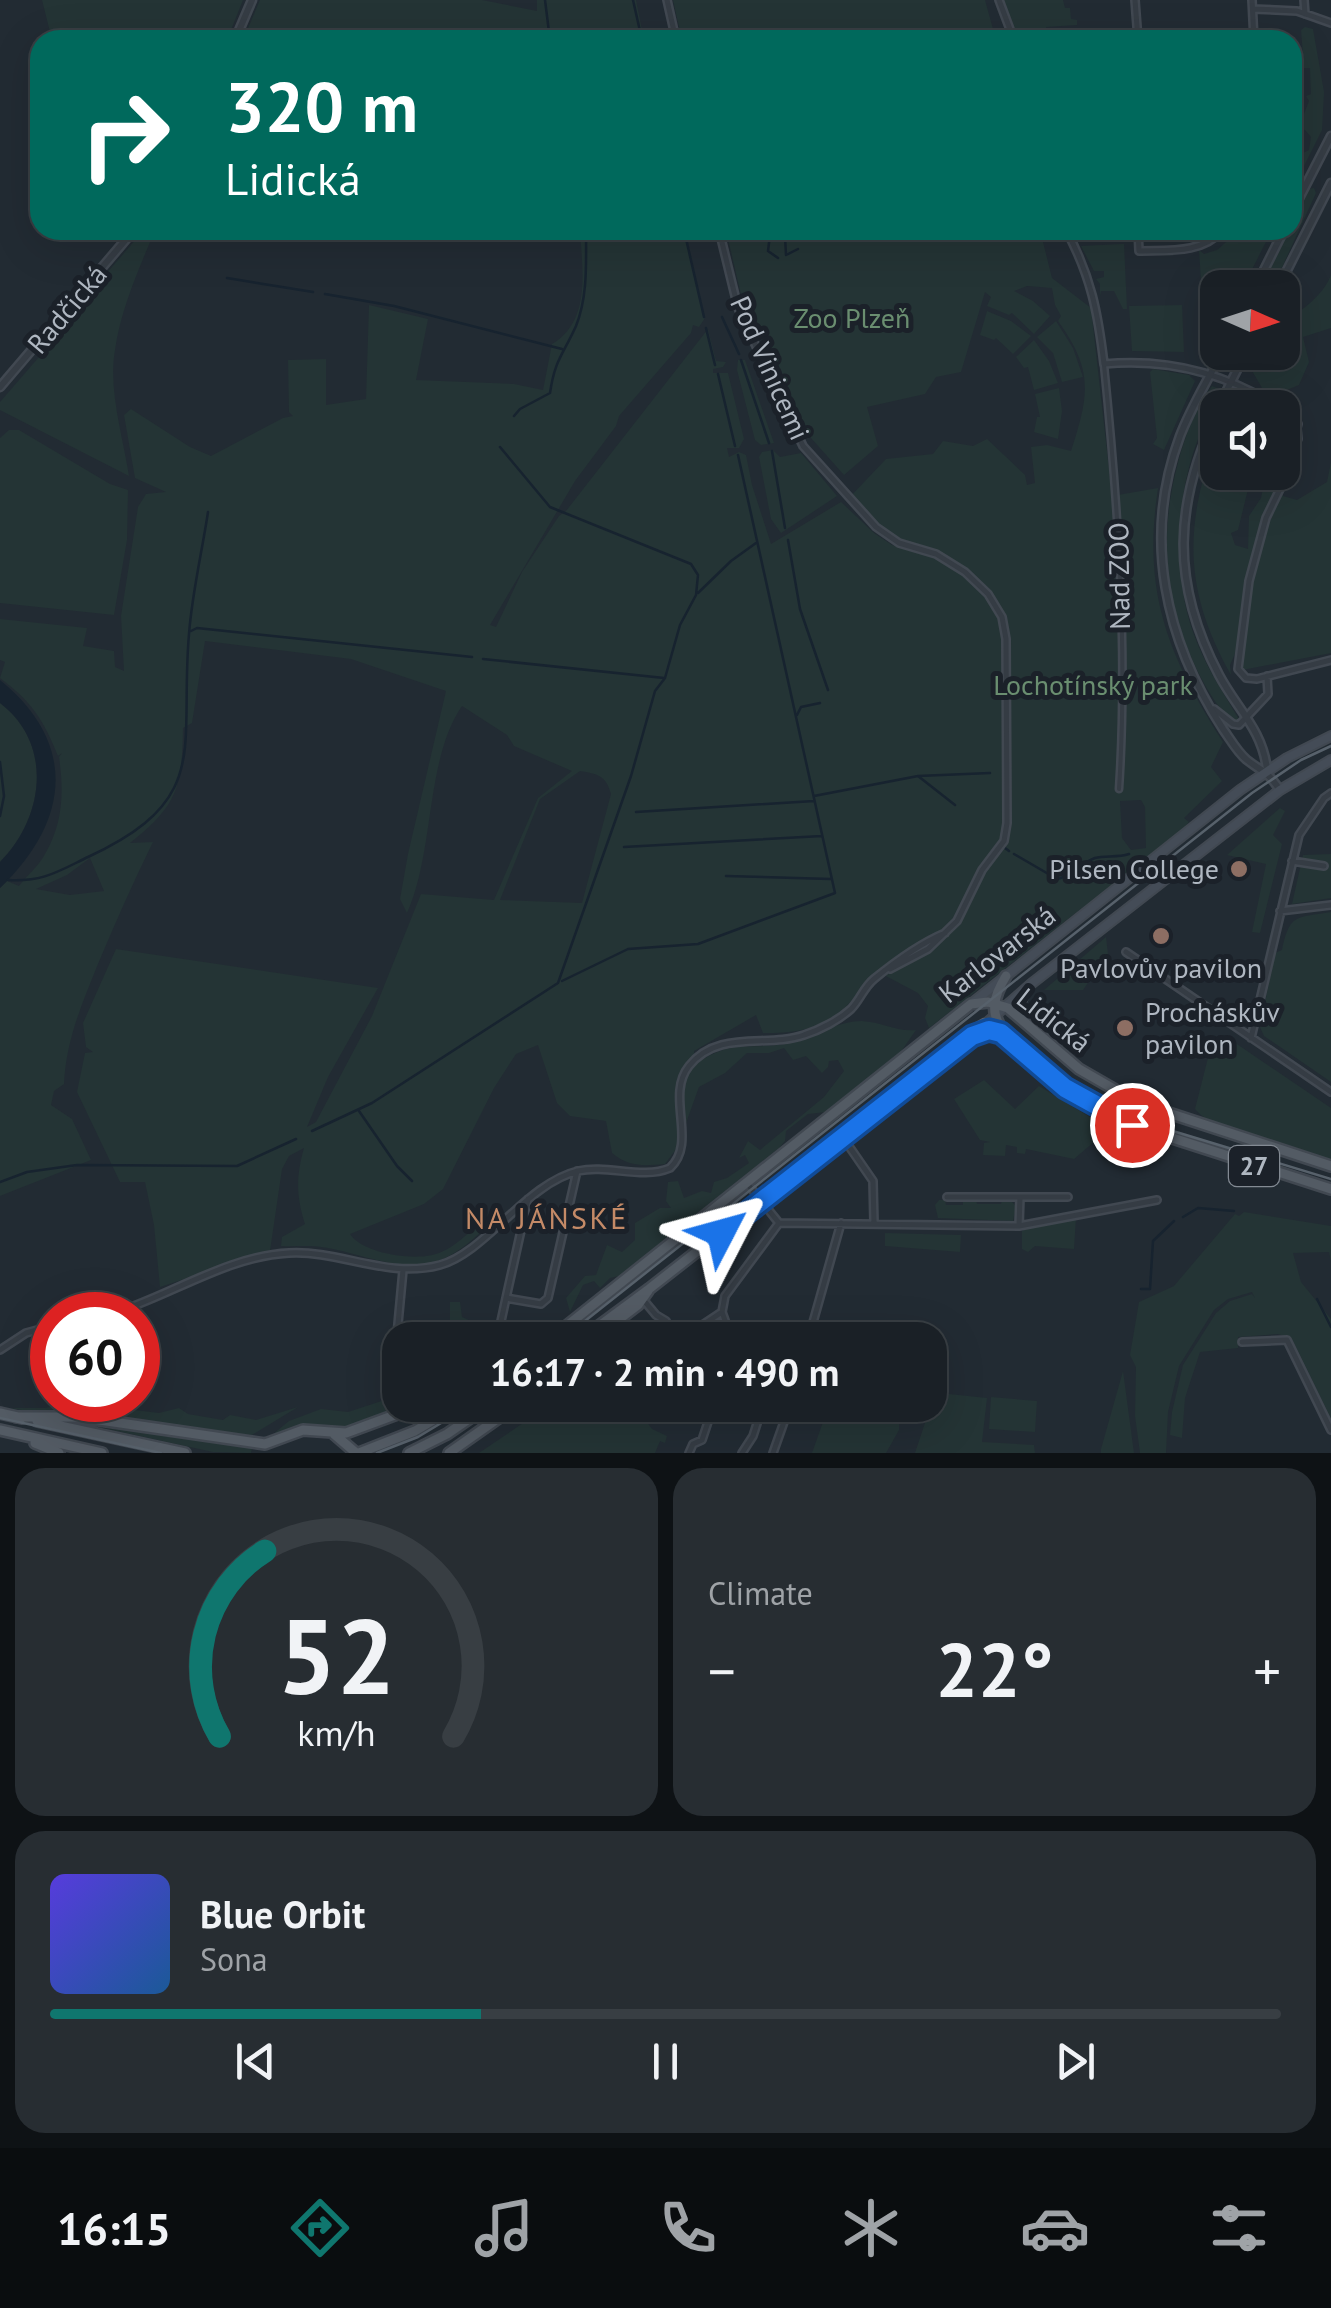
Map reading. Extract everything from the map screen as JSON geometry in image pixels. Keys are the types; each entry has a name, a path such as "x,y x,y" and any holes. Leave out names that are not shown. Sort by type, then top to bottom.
{"main road":[{"name":"Karlovarská","path":"570,1322 1267,771 1331,736"},
{"name":"Karlovarská","path":"999,1004 1031,984 1280,790 1331,760"},
{"path":"991,1018 1006,976"},
{"path":"1026,1023 1021,1000 1031,984"},
{"name":"Lidická","path":"971,1004 999,1004 1079,1069 1138,1103 1331,1166"},
{"name":"Karlovarská","path":"605,1322 991,1018"},
{"name":"Lidická","path":"991,1018 1065,1088 1116,1118 1172,1140 1331,1189"},
{"name":"Karlovarská","path":"972,1036 993,1030 1010,1040"},
{"path":"616,1322 638,1305 650,1289"},
{"path":"0,1413 185,1453"},
{"path":"16,1417 79,1417 260,1444 310,1429 351,1432 382,1420"},
{"path":"332,1433 356,1451 415,1432 432,1422"},
{"path":"409,1453 464,1422"},
{"path":"449,1453 492,1422"},
{"path":"5,1431 58,1453"},
{"path":"5,1431 102,1453"},
{"path":"268,1453 286,1436"}],"street":[{"path":"239,30 252,0"},
{"path":"667,0 674,30"},
{"path":"999,0 1010,30"},
{"path":"1134,0 1137,30"},
{"path":"1252,0 1254,30"},
{"path":"1304,0 1305,14"},
{"path":"1253,9 1331,21"},
{"path":"1302,193 1331,136"},
{"path":"1287,270 1331,183"},
{"name":"Radčická","path":"0,387 125,240"},
{"name":"Pod Vinicemi","path":"577,1171 654,1172 670,1168 682,1148 680,1086 692,1062 722,1044 801,1036 852,1008 868,986 887,970 928,949 957,921 982,870 1004,841 1007,822 1006,639 1002,617 988,594 965,572 936,554 899,542 864,516 803,446 738,308 722,240"},
{"name":"Nad ZOO","path":"1072,240 1097,303 1119,530 1119,789"},
{"path":"1138,240 1139,251 1197,248 1212,240"},
{"path":"1263,270 1279,240"},
{"path":"1104,364 1147,361 1180,366 1246,390"},
{"path":"1213,370 1180,436 1163,508 1162,564 1174,632 1208,704 1246,759 1267,771 1280,790"},
{"path":"1226,390 1236,370"},
{"path":"1200,447 1185,508 1183,563 1195,623 1220,677 1264,747 1267,771"},
{"path":"1280,490 1271,504 1249,581 1238,652 1241,675 1252,679 1331,660"},
{"path":"1208,704 1236,726 1268,694 1267,676"},
{"path":"1251,1038 1304,824 1331,793"},
{"path":"1292,861 1324,866"},
{"path":"1280,911 1331,906"},
{"path":"1126,952 1331,1092"},
{"path":"842,1136 873,1181 874,1223"},
{"path":"160,1297 243,1263 284,1253 322,1253 368,1266 403,1270 444,1264 480,1240 528,1198 577,1171"},
{"path":"506,1298 541,1304 548,1298 577,1171"},
{"path":"746,1182 779,1222"},
{"path":"947,1197 1068,1196"},
{"path":"1018,1226 1020,1197"},
{"path":"501,1322 528,1198"},
{"path":"779,1222 1018,1226 1157,1200"},
{"path":"726,1322 722,1312 727,1292 779,1222"},
{"path":"813,1322 842,1223"},
{"path":"398,1322 403,1270"},
{"path":"646,1302 656,1316 667,1322"},
{"path":"706,1322 722,1312"},
{"path":"1,1346 30,1333"},
{"path":"1242,1342 1287,1340 1331,1430"},
{"path":"689,1453 702,1440 708,1422"},
{"path":"742,1453 758,1422"},
{"path":"773,1453 784,1422"}],"green space":[{"path":"42,0 243,0 231,30 50,30"},
{"path":"260,0 482,0 537,11 537,0 636,0 642,30 247,30"},
{"path":"673,0 985,0 993,30 680,30"},
{"path":"1003,0 1063,0 1065,8 1070,8 1071,19 1077,20 1077,25 1046,30 1014,30"},
{"path":"1313,29 1324,92 1322,130 1303,168 1302,154 1309,150 1311,137 1302,130 1302,115 1309,101 1306,96 1311,94 1310,68 1304,68 1301,30"},
{"path":"1314,188 1316,193 1302,224 1302,203 1309,189"},
{"path":"135,240 151,240 126,304 113,365 129,476 0,410 0,402 52,342 60,327"},
{"path":"581,240 687,240 705,318 699,327 693,325 691,333 619,416 616,426 575,481 490,625 496,627 522,572 559,516 708,329 716,361 726,362 713,369 713,373 728,373 744,439 739,448 727,448 729,457 739,452 746,455 771,544 841,502 892,545 931,555 963,572 936,554 899,543 848,499 886,459 933,454 943,441 973,446 987,439 1025,475 1027,485 1035,483 1031,447 1047,445 1071,451 1082,414 1085,384 1078,355 1058,321 1061,316 1052,288 1027,286 1014,291 1050,316 1034,334 1012,313 987,306 991,297 985,292 961,372 936,377 925,394 867,407 878,446 844,475 811,438 742,299 728,240 1042,240 1052,278 1091,308 1112,496 1158,488 1154,525 1157,592 1174,651 1223,742 1211,767 1222,781 1184,818 1189,822 1183,829 929,1028 925,1018 928,1006 918,993 882,974 871,978 825,1022 798,1031 763,1033 756,1015 694,1051 696,1064 730,1048 786,1044 862,1021 916,1030 900,1053 826,1112 808,1114 786,1131 779,1148 619,1276 610,1278 600,1288 594,1281 583,1285 570,1312 566,1298 585,1276 596,1275 607,1245 622,1252 635,1240 635,1223 660,1208 671,1208 666,1201 668,1182 678,1181 684,1198 702,1191 711,1193 714,1182 749,1163 745,1155 739,1158 748,1141 760,1150 824,1097 844,1071 838,1060 829,1061 822,1073 806,1056 793,1060 784,1048 747,1053 725,1073 699,1087 677,1148 665,1164 643,1165 624,1161 612,1153 606,1121 570,1116 557,1103 538,1045 516,1054 494,1088 443,1189 424,1204 350,1234 378,1251 429,1256 454,1245 494,1208 500,1214 453,1254 415,1265 383,1262 321,1247 281,1246 282,1237 305,1224 298,1186 304,1148 289,1156 282,1169 270,1251 160,1287 145,1182 120,1182 77,1092 85,1053 93,1052 86,1047 83,1023 116,949 378,988 328,1077 307,1127 316,1122 372,1016 421,894 494,900 538,798 572,771 514,746 507,735 462,706 442,752 422,862 407,913 400,899 446,691 351,659 205,641 192,723 183,728 181,766 174,793 158,817 130,843 153,842 81,1008 71,1037 64,1084 54,1091 51,1105 72,1119 91,1160 0,1196 0,888 7,881 19,886 40,863 51,842 61,807 62,753 58,756 28,703 0,678 5,662 0,660 0,619 87,628 83,646 114,651 115,667 124,671 121,616 138,507 146,494 166,492 135,478 124,415 131,409 211,456 293,416 289,412 288,360 326,359 326,405 366,399 369,305 428,319 416,380 514,384 543,390 552,344 574,322 583,277","holes":["580,771 600,776 611,794 582,903 500,900 540,799","1141,800 1145,807 1146,848 1131,850 1122,838 1120,801","90,858 104,891 70,895 36,889 67,875"]},
{"path":"1228,240 1267,240 1252,270 1200,270 1199,250 1204,254"},
{"path":"1284,240 1294,240 1281,270 1269,270"},
{"path":"1124,244 1127,309 1123,309 1114,291 1101,291 1100,296 1096,279 1104,277 1104,271 1094,271 1081,246"},
{"path":"1331,275 1331,328 1303,337 1309,362 1299,385 1287,390 1262,388 1252,370 1300,370 1300,311"},
{"path":"1182,305 1184,352 1132,351 1129,306"},
{"path":"987,311 1011,321 1031,336 1013,354 996,338 980,335"},
{"path":"1056,321 1073,348 1083,377 1062,382 1053,353 1037,337"},
{"path":"1034,340 1058,383 1034,390 1028,367 1024,368 1016,357"},
{"path":"738,360 745,360 774,443 761,445 755,440 737,370"},
{"path":"1153,369 1189,375 1195,381 1164,450 1153,444 1157,438 1150,372"},
{"path":"1059,388 1062,411 1058,439 1034,432 1040,417 1035,394"},
{"path":"1200,404 1200,434 1181,512 1182,587 1193,632 1208,667 1240,721 1220,708 1192,659 1181,632 1169,577 1168,520 1172,492"},
{"path":"9,430 19,430 110,484 128,490 127,540 114,615 0,603 0,438"},
{"path":"773,450 780,457 801,453 837,496 781,533 771,519 759,457 762,452"},
{"path":"1331,462 1331,653 1242,670 1244,633 1230,665 1231,675 1204,614 1197,585 1194,528 1201,490 1248,490 1238,530 1231,533 1235,545 1248,549 1249,516 1263,490 1283,490 1283,496 1297,500 1327,482"},
{"path":"0,703 29,739 37,781 26,824 0,862"},
{"path":"1280,808 1285,811 1273,835 1282,844 1260,933 1252,932 1266,864 1227,855"},
{"path":"1331,854 1331,898 1292,904 1303,855"},
{"path":"1331,912 1331,1082 1264,1036 1260,1027 1275,953 1282,950 1288,929 1296,919"},
{"path":"1106,937 1108,954 1083,990 1044,990"},
{"path":"1231,1040 1331,1108 1331,1160 1238,1134 1195,1109 1210,1050"},
{"path":"984,1080 1015,1109 1039,1086 1109,1129 1074,1159 1026,1149 1025,1154 1017,1153 1017,1147 1006,1145 1005,1156 983,1155 984,1143 990,1142 980,1140 954,1099"},
{"path":"1009,1199 1016,1206 1013,1221 938,1218 935,1205 939,1200 945,1200 946,1205 963,1205 963,1200 1001,1204"},
{"path":"1244,1212 1331,1226 1331,1262 1329,1252 1293,1253 1301,1282 1331,1319 1331,1419 1292,1339 1278,1334 1238,1337 1238,1348 1200,1352 1185,1398 1182,1438 1170,1435 1183,1365 1216,1313 1230,1301 1252,1294 1255,1298 1252,1292 1228,1299 1214,1310 1179,1366 1168,1412 1166,1453 1140,1453 1135,1416 1136,1367 1130,1355 1139,1302 1174,1286 1235,1214"},
{"path":"1076,1217 1074,1249 1022,1249 1025,1229"},
{"path":"885,1233 961,1235 960,1252 885,1246"},
{"path":"450,1302 460,1302 462,1317 473,1322 450,1322"},
{"path":"1123,1371 1134,1453 1101,1453 1101,1449"},
{"path":"947,1394 987,1398 982,1442 1034,1445 1035,1453 915,1453 925,1422 947,1422"},
{"path":"991,1397 1037,1401 1035,1432 989,1429"},
{"path":"382,1401 382,1415 359,1424 308,1424 272,1435 289,1421 321,1409 348,1412"},
{"path":"298,1407 252,1435 122,1422 160,1422 160,1413 179,1408 188,1414 223,1420 230,1415 256,1420"},
{"path":"75,1422 252,1448 251,1453 213,1452"},
{"path":"525,1422 647,1422 667,1436 655,1453 479,1453"},
{"path":"823,1422 899,1422 899,1430 886,1453 812,1453"}],"water":[{"path":"0,680 26,705 43,730 53,757 56,783 40,837 0,888 0,862 26,824 37,781 29,739 0,703"}],"waterway":[{"path":"545,0 549,30"},
{"path":"633,0 640,30"},
{"path":"514,416 550,393 557,365 580,315 586,240"},
{"path":"686,240 704,317"},
{"path":"769,240 768,251 778,258"},
{"path":"785,240 786,255 798,249"},
{"path":"227,278 313,292"},
{"path":"325,294 394,306 562,349"},
{"path":"722,317 739,354"},
{"path":"706,328 715,365"},
{"path":"741,360 769,443"},
{"path":"718,374 735,446"},
{"path":"312,1131 372,1103 558,983 631,776 655,691 665,678 680,625 696,595 698,575 691,564 550,507 500,447"},
{"path":"772,451 785,528"},
{"path":"562,981 628,949 698,944 835,893 738,455"},
{"path":"8,880 41,878 88,857 128,835 155,814 172,791 182,767 186,740 190,619 208,512"},
{"path":"788,540 800,609 828,690"},
{"path":"698,593 756,543"},
{"path":"191,631 197,628 472,657"},
{"path":"483,659 664,678"},
{"path":"797,715 801,707 820,703"},
{"path":"0,762 4,796 0,816"},
{"path":"814,796 918,776 990,773"},
{"path":"918,776 955,805"},
{"path":"636,812 814,801"},
{"path":"624,847 822,836"},
{"path":"1005,848 1009,851"},
{"path":"1014,854 1057,879 1095,858 1129,854"},
{"path":"726,876 830,879"},
{"path":"359,1111 412,1181"},
{"path":"0,1182 27,1172 77,1165 237,1166 296,1139"},
{"path":"1183,1217 1198,1208 1234,1211"},
{"path":"1141,1289 1150,1289 1153,1241 1174,1221"},
{"path":"1317,1299 1331,1327"}],"tram line":[{"path":"584,1322 1252,793 1301,760 1331,746"},
{"path":"967,1028 983,1019 1001,1021 1061,1073 1118,1108 1163,1128 1331,1179"},
{"path":"0,1418 161,1453"},
{"path":"377,1453 443,1422"}],"place":[{"name":"Pilsen College","path":"1239,869"},
{"name":"Pavlovův pavilon","path":"1161,936"},
{"name":"Procháskův pavilon","path":"1125,1028"}],"district":[{"name":"NA JÁNSKÉ","path":"547,1219"}],"route":[{"path":"721,1233 972,1036 986,1031 1001,1033 1065,1088 1132,1125"}],"park label":[{"name":"Zoo Plzeň","path":"852,318"},
{"name":"Lochotínský park","path":"1093,685"}]}
